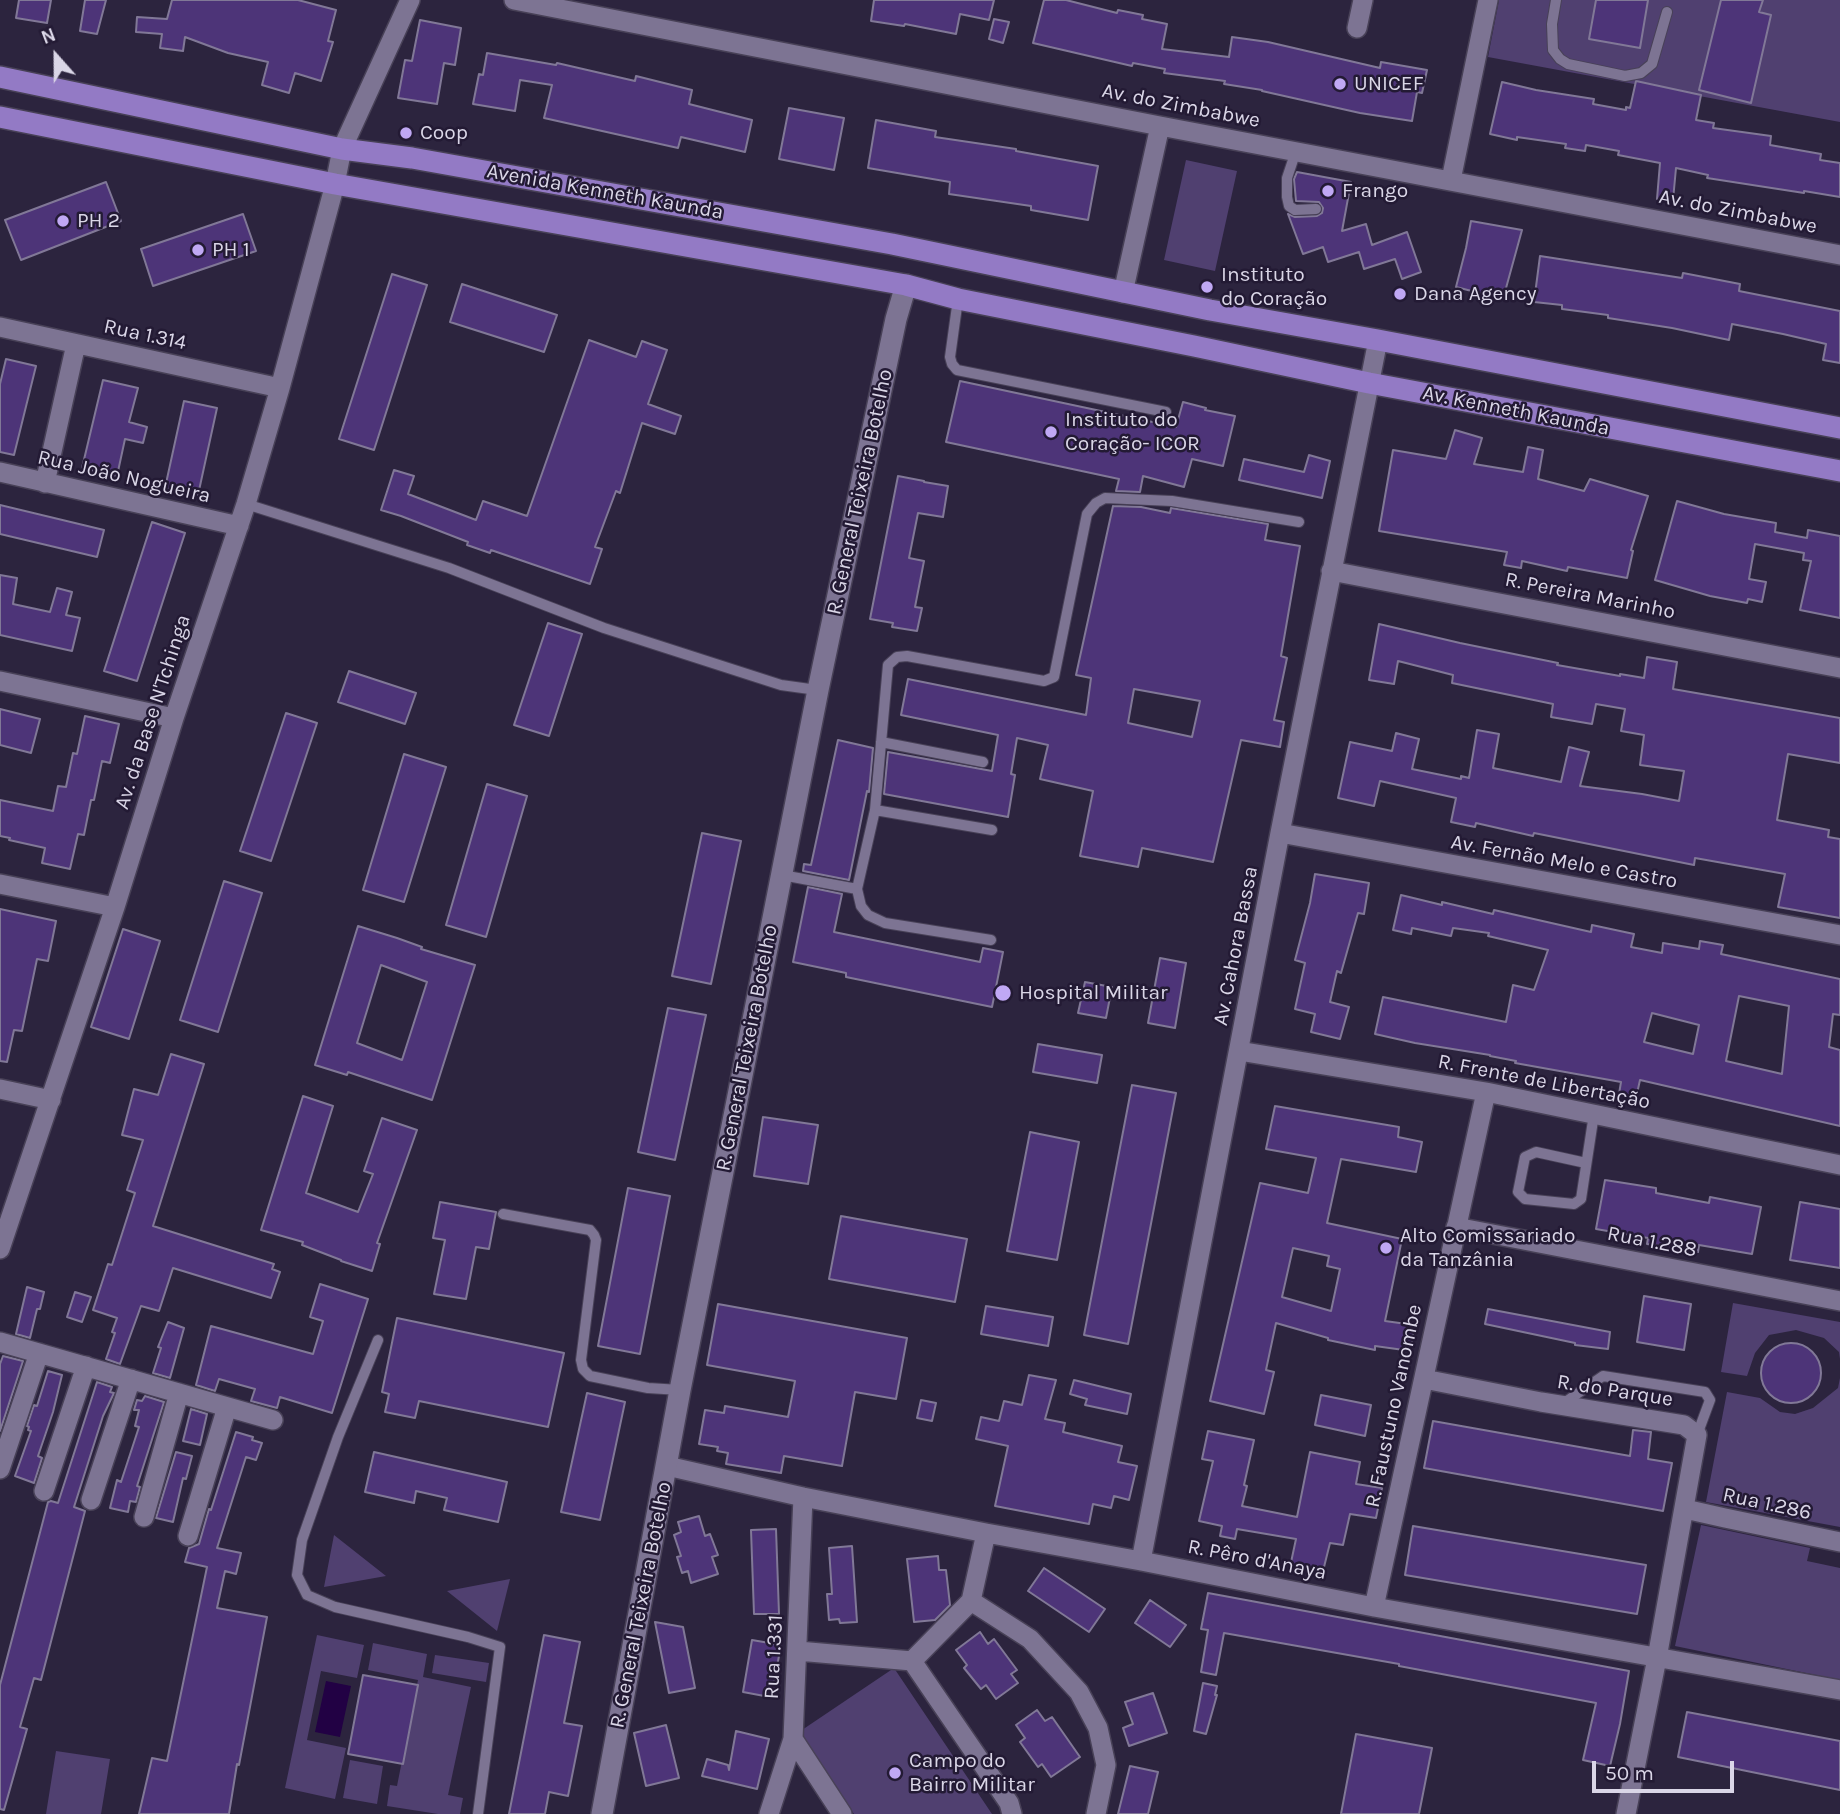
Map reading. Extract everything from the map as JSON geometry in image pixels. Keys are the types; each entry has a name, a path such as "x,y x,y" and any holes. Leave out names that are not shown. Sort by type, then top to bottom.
{"main road":[{"name":"Avenida Kenneth Kaunda","path":"0,77 342,149 412,158 892,244 1210,310"},
{"name":"Avenida Kenneth Kaunda","path":"0,117 335,184 906,285 958,299 1194,346"},
{"name":"Av. Kenneth Kaunda","path":"1210,310 1840,429"},
{"name":"Av. Kenneth Kaunda","path":"1194,346 1369,383 1840,471"}],"street":[{"name":"Av. da Base N'Tchinga","path":"0,1248 115,907 174,718 246,504 280,388 342,149 410,0"},
{"name":"Av. do Zimbabwe","path":"514,0 1840,255"},
{"path":"1357,28 1363,0"},
{"path":"1451,180 1488,0"},
{"path":"1123,293 1160,126"},
{"name":"R. General Teixeira Botelho","path":"602,1814 781,875 896,319 906,285"},
{"name":"Rua 1.314","path":"0,327 280,388"},
{"name":"Av. Cahora Bassa","path":"1142,1560 1280,833 1378,340"},
{"path":"45,483 76,344"},
{"name":"Rua João Nogueira","path":"0,472 239,526"},
{"name":"R. Pereira Marinho","path":"1331,570 1840,668"},
{"path":"0,681 174,718"},
{"name":"Av. Fernão Melo e Castro","path":"1280,833 1840,935"},
{"path":"0,884 115,907"},
{"name":"R. Frente de Libertação","path":"1239,1051 1486,1092 1840,1165"},
{"path":"0,1089 51,1100"},
{"name":"R. Faustuno Vanombe","path":"1374,1607 1486,1092"},
{"name":"Rua 1.288","path":"1455,1227 1840,1301"},
{"path":"0,1342 273,1420"},
{"path":"0,1469 39,1353"},
{"path":"44,1491 86,1367"},
{"path":"91,1500 131,1379"},
{"name":"R. do Parque","path":"1424,1379 1684,1425 1697,1436"},
{"path":"144,1517 179,1393"},
{"path":"188,1536 227,1407"},
{"path":"1626,1814 1697,1436"},
{"name":"R. Pêro d'Anaya","path":"667,1466 803,1497 986,1533 1142,1560 1374,1607 1840,1690"},
{"name":"Rua 1.331","path":"769,1814 793,1739 803,1497"},
{"name":"Rua 1.286","path":"1685,1509 1840,1542"},
{"path":"912,1661 971,1601 986,1533"},
{"path":"971,1601 1030,1639 1079,1692 1098,1728 1106,1765 1096,1814"},
{"path":"798,1651 912,1661"},
{"path":"912,1661 1009,1803 1012,1814"},
{"path":"793,1739 842,1814"}],"lane":[{"path":"1556,0 1552,24 1553,50 1560,59 1568,64 1625,76 1641,73 1652,64 1667,12"},
{"path":"1296,151 1287,178 1289,206 1295,210 1316,209"},
{"path":"958,299 950,357 957,370 1166,412"},
{"path":"991,940 885,923 868,915 861,906 857,889 875,810 888,665 897,657 907,656 1044,681 1054,677 1087,514 1096,503 1105,498 1172,501 1299,522"},
{"path":"246,504 449,568 604,628 781,685 818,690"},
{"path":"881,742 983,762"},
{"path":"875,810 992,830"},
{"path":"781,875 857,889"},
{"path":"1586,1163 1536,1152 1525,1157 1518,1192 1525,1199 1574,1204 1581,1199 1594,1114"},
{"path":"503,1214 590,1230 594,1235 596,1240 581,1360 583,1369 590,1376 648,1388 681,1390"},
{"path":"378,1340 338,1437 302,1541 297,1575 307,1595 335,1607 468,1637 500,1647 478,1814"},
{"path":"1561,1405 1603,1376 1705,1392 1710,1400 1697,1436"}],"shaded area":[{"path":"1499,0 1840,0 1840,122 1488,57"},
{"path":"1186,160 1237,171 1215,271 1164,260"},
{"path":"1733,1303 1840,1322 1840,1359 1839,1352 1824,1338 1796,1330 1769,1335 1755,1353 1747,1376 1721,1372"},
{"path":"1840,1378 1840,1527 1706,1502 1727,1392 1760,1398 1780,1412 1795,1414 1813,1408 1838,1388"},
{"path":"1701,1525 1810,1548 1807,1561 1840,1568 1840,1680 1675,1646"},
{"path":"334,1535 386,1576 324,1587"},
{"path":"510,1579 497,1631 447,1591"},
{"path":"317,1635 364,1645 357,1678 321,1671 307,1740 346,1748 335,1799 285,1788"},
{"path":"373,1643 427,1654 423,1677 471,1687 448,1795 463,1798 460,1814 438,1814 387,1806 390,1785 397,1786 418,1680 368,1670"},
{"path":"435,1655 489,1663 486,1682 432,1673"},
{"name":"Campo do Bairro Militar","path":"894,1668 992,1814 854,1814 799,1732"},
{"path":"326,1681 351,1686 340,1737 315,1732"},
{"path":"56,1751 110,1759 101,1814 46,1814"},
{"path":"350,1760 383,1766 377,1804 343,1798"}],"building":[{"path":"19,0 51,0 47,23 16,18"},
{"path":"85,0 106,0 97,34 80,31"},
{"path":"172,0 298,0 336,10 328,41 333,42 321,81 295,73 289,93 262,85 268,62 228,53 185,37 183,51 160,48 162,34 136,32 137,17 167,19"},
{"path":"874,0 994,0 989,20 960,14 956,34 905,24 871,21"},
{"path":"1044,0 1066,0 1117,13 1118,10 1167,24 1162,49 1229,57 1232,37 1268,42 1380,68 1381,62 1427,70 1422,93 1417,92 1412,121 1360,113 1224,84 1225,81 1164,73 1165,69 1133,63 1132,66 1033,43"},
{"path":"1596,0 1648,0 1640,48 1589,39"},
{"path":"1721,0 1763,0 1759,12 1771,15 1751,103 1699,90"},
{"path":"994,19 1009,22 1003,43 989,39"},
{"path":"420,20 461,28 455,65 444,63 437,104 398,98 405,60 412,61"},
{"path":"487,53 556,65 557,63 635,81 636,76 692,90 689,104 752,120 745,152 681,137 678,148 544,118 552,85 520,80 515,111 473,104 479,74 483,75"},
{"path":"1636,81 1701,95 1696,120 1714,123 1713,128 1771,136 1770,145 1821,154 1820,160 1840,163 1840,197 1707,178 1708,175 1676,168 1673,200 1657,199 1660,163 1618,155 1619,151 1586,145 1585,151 1565,148 1566,144 1517,137 1517,140 1490,134 1502,82 1594,99 1593,104 1626,110 1626,107 1630,108"},
{"path":"789,108 844,118 834,170 779,159"},
{"path":"876,120 936,131 935,137 1016,149 1098,166 1088,220 1031,210 1031,206 949,194 950,182 868,168"},
{"path":"1297,172 1351,182 1342,231 1366,224 1372,245 1407,232 1421,272 1402,279 1395,259 1364,269 1359,252 1328,262 1323,247 1303,254 1288,214 1295,217 1317,216 1322,213 1323,208 1319,202 1296,201 1294,179"},
{"name":"PH 2","path":"106,182 121,221 21,260 5,220"},
{"name":"PH 1","path":"243,214 256,251 153,286 141,249"},
{"path":"1471,221 1522,230 1503,299 1456,287"},
{"path":"1540,256 1682,278 1683,273 1740,284 1739,291 1840,311 1840,363 1823,360 1826,344 1783,334 1732,324 1729,340 1608,318 1608,315 1562,309 1562,305 1534,302"},
{"path":"392,274 427,285 374,450 339,439"},
{"path":"462,284 557,315 544,352 450,322"},
{"path":"589,340 636,357 642,341 667,350 648,404 681,416 675,434 642,423 620,493 616,491 595,547 602,549 590,584 491,550 490,553 467,545 468,542 381,510 394,470 414,476 408,494 476,520 483,501 527,516"},
{"path":"6,359 36,366 14,455 0,452 0,384"},
{"path":"103,380 138,388 129,422 147,427 143,443 125,439 117,476 82,468"},
{"name":"Instituto do Coração- ICOR","path":"960,381 1176,427 1183,402 1235,416 1223,466 1192,459 1184,487 1143,476 1140,492 1116,491 1119,479 946,442"},
{"path":"184,401 217,408 198,495 165,488"},
{"path":"1455,430 1482,438 1474,464 1523,472 1528,447 1543,450 1538,479 1584,491 1590,479 1648,496 1631,550 1633,551 1627,578 1568,567 1567,571 1522,561 1521,568 1504,565 1507,552 1379,531 1393,450 1446,459"},
{"path":"1309,455 1330,461 1322,498 1239,480 1244,459 1304,472"},
{"path":"898,476 948,486 943,517 918,513 909,558 924,561 915,607 922,608 917,631 892,627 893,623 870,619"},
{"path":"1677,501 1724,514 1776,523 1775,532 1807,538 1808,530 1840,536 1840,618 1800,610 1811,561 1803,560 1804,553 1755,544 1749,579 1766,582 1762,602 1748,599 1747,603 1710,596 1655,580"},
{"path":"0,505 104,530 97,557 0,534"},
{"path":"1113,506 1141,507 1170,513 1171,508 1268,524 1265,540 1300,546 1281,656 1287,658 1274,720 1284,722 1280,747 1241,740 1213,862 1142,848 1138,867 1080,856 1093,791 1040,779 1048,745 1017,738 1011,774 1015,775 1008,817 884,794 888,752 992,771 998,735 901,715 908,679 1086,715 1091,678 1076,675","holes":["1134,689 1200,701 1192,737 1128,723"]},
{"path":"152,522 185,533 137,681 104,671"},
{"path":"0,575 17,578 13,604 50,612 57,588 72,592 66,615 80,618 72,651 0,635"},
{"path":"548,623 582,634 549,736 514,725"},
{"path":"1379,624 1558,663 1557,665 1620,676 1644,678 1647,657 1677,662 1673,689 1840,718 1840,763 1788,754 1777,820 1829,830 1828,837 1840,839 1840,918 1778,907 1785,874 1695,858 1694,865 1534,833 1533,836 1476,823 1475,827 1451,822 1456,798 1380,781 1374,806 1338,798 1350,742 1392,751 1396,733 1419,739 1412,769 1461,779 1461,776 1469,778 1477,730 1499,734 1493,768 1561,782 1569,747 1589,752 1580,786 1679,801 1684,771 1640,765 1644,735 1621,731 1625,709 1596,704 1592,724 1551,717 1553,704 1452,683 1453,675 1398,661 1394,684 1369,680"},
{"path":"349,671 416,693 405,724 338,702"},
{"path":"0,709 40,719 31,753 0,745"},
{"path":"286,713 317,723 271,861 240,851"},
{"path":"85,716 119,724 110,763 102,761 84,835 78,834 70,869 42,863 45,848 0,836 0,800 53,811 58,786 66,787"},
{"path":"838,740 873,748 869,792 867,791 849,880 803,871 804,864 811,865"},
{"path":"404,754 446,767 404,902 363,890"},
{"path":"487,784 527,796 486,937 446,925"},
{"path":"702,833 741,841 711,984 672,976"},
{"path":"1315,874 1369,883 1364,914 1358,913 1341,973 1337,971 1330,1002 1349,1007 1340,1039 1311,1032 1315,1014 1295,1009 1305,963 1295,960"},
{"path":"224,881 262,893 218,1032 180,1020"},
{"path":"808,887 842,894 834,932 980,962 983,948 1003,952 992,1007 846,977 846,973 793,962"},
{"path":"1401,895 1493,914 1494,910 1591,932 1592,925 1634,934 1631,947 1662,953 1663,943 1699,949 1700,941 1723,945 1721,954 1840,979 1840,1015 1833,1014 1829,1047 1840,1050 1840,1126 1640,1080 1636,1098 1619,1094 1621,1082 1375,1034 1383,997 1506,1022 1513,985 1534,990 1548,950 1488,936 1489,933 1453,928 1451,936 1412,928 1411,934 1393,930","holes":["1739,996 1789,1006 1782,1074 1726,1061","1652,1013 1699,1025 1693,1054 1644,1042"]},
{"path":"0,909 56,921 48,961 37,959 22,1031 14,1030 7,1062 0,1061"},
{"path":"358,926 475,965 432,1100 348,1072 347,1075 315,1065","holes":["381,965 427,982 402,1060 357,1043"]},
{"path":"123,929 160,941 129,1039 91,1027"},
{"path":"1160,958 1186,963 1175,1028 1148,1023"},
{"path":"1085,982 1112,987 1106,1018 1078,1013"},
{"path":"668,1008 706,1015 675,1160 638,1152"},
{"path":"1038,1044 1102,1055 1097,1083 1033,1072"},
{"path":"171,1054 204,1064 153,1226 274,1264 272,1269 280,1272 271,1298 173,1268 159,1311 141,1306 120,1364 106,1359 117,1318 93,1310 108,1264 112,1265 135,1193 127,1190 143,1140 122,1135 134,1089 158,1095"},
{"path":"1132,1085 1176,1093 1128,1344 1084,1335"},
{"path":"303,1096 333,1106 306,1193 358,1212 373,1174 364,1171 382,1118 417,1130 377,1243 380,1244 372,1271 302,1245 303,1242 261,1230"},
{"path":"1275,1106 1399,1127 1398,1137 1422,1142 1416,1172 1341,1159 1327,1223 1402,1239 1385,1321 1414,1325 1411,1351 1375,1346 1375,1350 1328,1340 1276,1323 1266,1370 1274,1372 1264,1414 1210,1401 1260,1183 1308,1193 1316,1158 1266,1149","holes":["1293,1248 1329,1256 1327,1266 1340,1269 1331,1311 1282,1297"]},
{"path":"763,1117 818,1125 808,1184 754,1176"},
{"path":"1030,1132 1079,1142 1057,1260 1007,1251"},
{"path":"1605,1180 1656,1188 1656,1193 1709,1203 1710,1197 1761,1207 1752,1254 1699,1245 1698,1252 1647,1244 1648,1238 1596,1229"},
{"path":"628,1188 670,1196 640,1354 598,1346"},
{"path":"440,1202 496,1212 489,1249 476,1247 466,1299 434,1294 445,1240 433,1238"},
{"path":"1800,1202 1840,1209 1840,1268 1790,1260"},
{"path":"841,1216 967,1239 955,1302 829,1279"},
{"path":"320,1284 368,1299 332,1413 280,1397 277,1408 251,1401 255,1389 219,1379 215,1391 196,1385 211,1326 313,1354 323,1321 310,1317"},
{"path":"27,1287 44,1292 30,1338 16,1334"},
{"path":"75,1292 91,1297 82,1322 67,1317"},
{"path":"1644,1296 1691,1304 1684,1350 1637,1342"},
{"path":"718,1304 907,1338 896,1399 855,1392 842,1466 784,1456 781,1473 726,1464 728,1453 717,1451 718,1447 699,1444 705,1410 724,1413 725,1406 788,1417 795,1381 707,1365"},
{"path":"986,1306 1053,1317 1048,1346 981,1334"},
{"path":"1488,1309 1610,1332 1608,1349 1575,1345 1485,1324"},
{"path":"397,1318 564,1353 548,1427 419,1401 415,1418 385,1412 389,1394 382,1392"},
{"path":"168,1322 184,1328 170,1378 153,1373 161,1348 158,1347"},
{"path":"1785,1343 1797,1343 1816,1356 1821,1373 1819,1385 1808,1398 1797,1403 1785,1403 1766,1390 1761,1379 1761,1367 1774,1348"},
{"path":"3,1356 23,1361 0,1431 0,1364"},
{"path":"48,1371 62,1375 38,1456 42,1458 34,1483 15,1476 31,1431 27,1426 34,1405 37,1406"},
{"path":"1029,1375 1056,1380 1045,1419 1065,1423 1063,1432 1122,1446 1118,1462 1137,1466 1129,1500 1114,1496 1111,1508 1093,1504 1089,1524 995,1506 1008,1446 976,1439 981,1417 999,1421 1004,1401 1022,1405"},
{"path":"1074,1380 1131,1394 1127,1414 1085,1405 1087,1399 1070,1394"},
{"path":"97,1382 112,1387 110,1392 114,1393 103,1416 74,1507 85,1511 41,1680 34,1678 20,1727 27,1729 4,1810 0,1809 0,1685 48,1502 58,1503"},
{"path":"587,1393 625,1402 600,1520 561,1512"},
{"path":"1321,1395 1371,1405 1365,1436 1315,1425"},
{"path":"145,1396 164,1402 137,1486 140,1487 136,1502 130,1501 128,1512 110,1508 117,1480 121,1482 139,1427 135,1426 139,1410 134,1410 137,1400 142,1401"},
{"path":"921,1400 936,1403 932,1421 917,1418"},
{"path":"191,1409 207,1414 200,1445 183,1441"},
{"path":"1433,1421 1630,1456 1633,1430 1651,1432 1648,1459 1672,1463 1663,1511 1424,1468"},
{"path":"1208,1431 1254,1440 1242,1506 1297,1517 1310,1452 1360,1462 1356,1484 1382,1488 1376,1518 1350,1514 1343,1545 1330,1543 1322,1575 1290,1567 1296,1539 1237,1529 1235,1539 1220,1536 1222,1526 1199,1521 1213,1461 1202,1459"},
{"path":"236,1432 262,1443 256,1460 246,1457 217,1548 241,1553 236,1574 225,1571 217,1608 267,1617 229,1814 139,1814 152,1758 167,1761 207,1567 185,1562 189,1548 199,1544"},
{"path":"176,1452 192,1456 186,1479 183,1478 173,1522 156,1518"},
{"path":"374,1452 507,1482 498,1522 444,1510 447,1498 416,1491 414,1503 365,1492"},
{"path":"699,1516 705,1536 710,1534 718,1555 712,1557 718,1574 691,1583 688,1571 682,1573 677,1557 681,1556 674,1535 681,1532 678,1522"},
{"path":"1413,1526 1646,1565 1637,1614 1405,1575"},
{"path":"776,1529 779,1614 754,1614 751,1530"},
{"path":"852,1546 857,1622 840,1623 839,1619 829,1620 827,1594 832,1594 829,1548"},
{"path":"938,1556 939,1570 946,1570 950,1605 935,1620 914,1622 907,1559"},
{"path":"1044,1568 1105,1609 1089,1632 1028,1591"},
{"path":"1208,1593 1629,1671 1610,1766 1583,1760 1596,1703 1224,1633 1216,1675 1201,1672 1208,1630 1201,1629"},
{"path":"1150,1600 1186,1625 1170,1647 1135,1623"},
{"path":"655,1622 683,1627 695,1688 669,1693"},
{"path":"980,1632 988,1644 994,1639 1017,1670 1011,1674 1018,1683 996,1699 986,1685 981,1689 964,1668 967,1665 956,1650"},
{"path":"544,1635 580,1642 564,1723 582,1726 568,1796 549,1792 545,1814 509,1814"},
{"path":"752,1640 781,1645 774,1683 778,1684 775,1698 743,1692"},
{"path":"363,1675 418,1685 403,1764 348,1754"},
{"path":"1203,1683 1217,1686 1206,1734 1194,1731"},
{"path":"1153,1693 1167,1733 1129,1746 1123,1728 1133,1724 1125,1702"},
{"path":"1037,1710 1045,1721 1052,1717 1080,1757 1051,1777 1042,1764 1038,1767 1020,1742 1025,1738 1016,1725"},
{"path":"1687,1712 1840,1741 1840,1790 1678,1757"},
{"path":"666,1725 679,1778 646,1786 634,1733"},
{"path":"736,1731 769,1739 757,1789 702,1776 707,1759 728,1765 729,1770"},
{"path":"1356,1734 1432,1748 1419,1814 1341,1814"},
{"path":"1130,1766 1158,1772 1148,1814 1118,1814"}],"place":[{"name":"UNICEF","path":"1340,84"},
{"name":"Coop","path":"406,133"},
{"name":"Frango","path":"1328,191"},
{"name":"PH 2","path":"63,221"},
{"name":"PH 1","path":"198,250"},
{"name":"Instituto do Coração","path":"1207,287"},
{"name":"Dana Agency","path":"1400,294"},
{"name":"Instituto do Coração- ICOR","path":"1051,432"},
{"name":"Hospital Militar","path":"1003,993"},
{"name":"Alto Comissariado da Tanzânia","path":"1386,1248"},
{"name":"Campo do Bairro Militar","path":"895,1773"}]}
